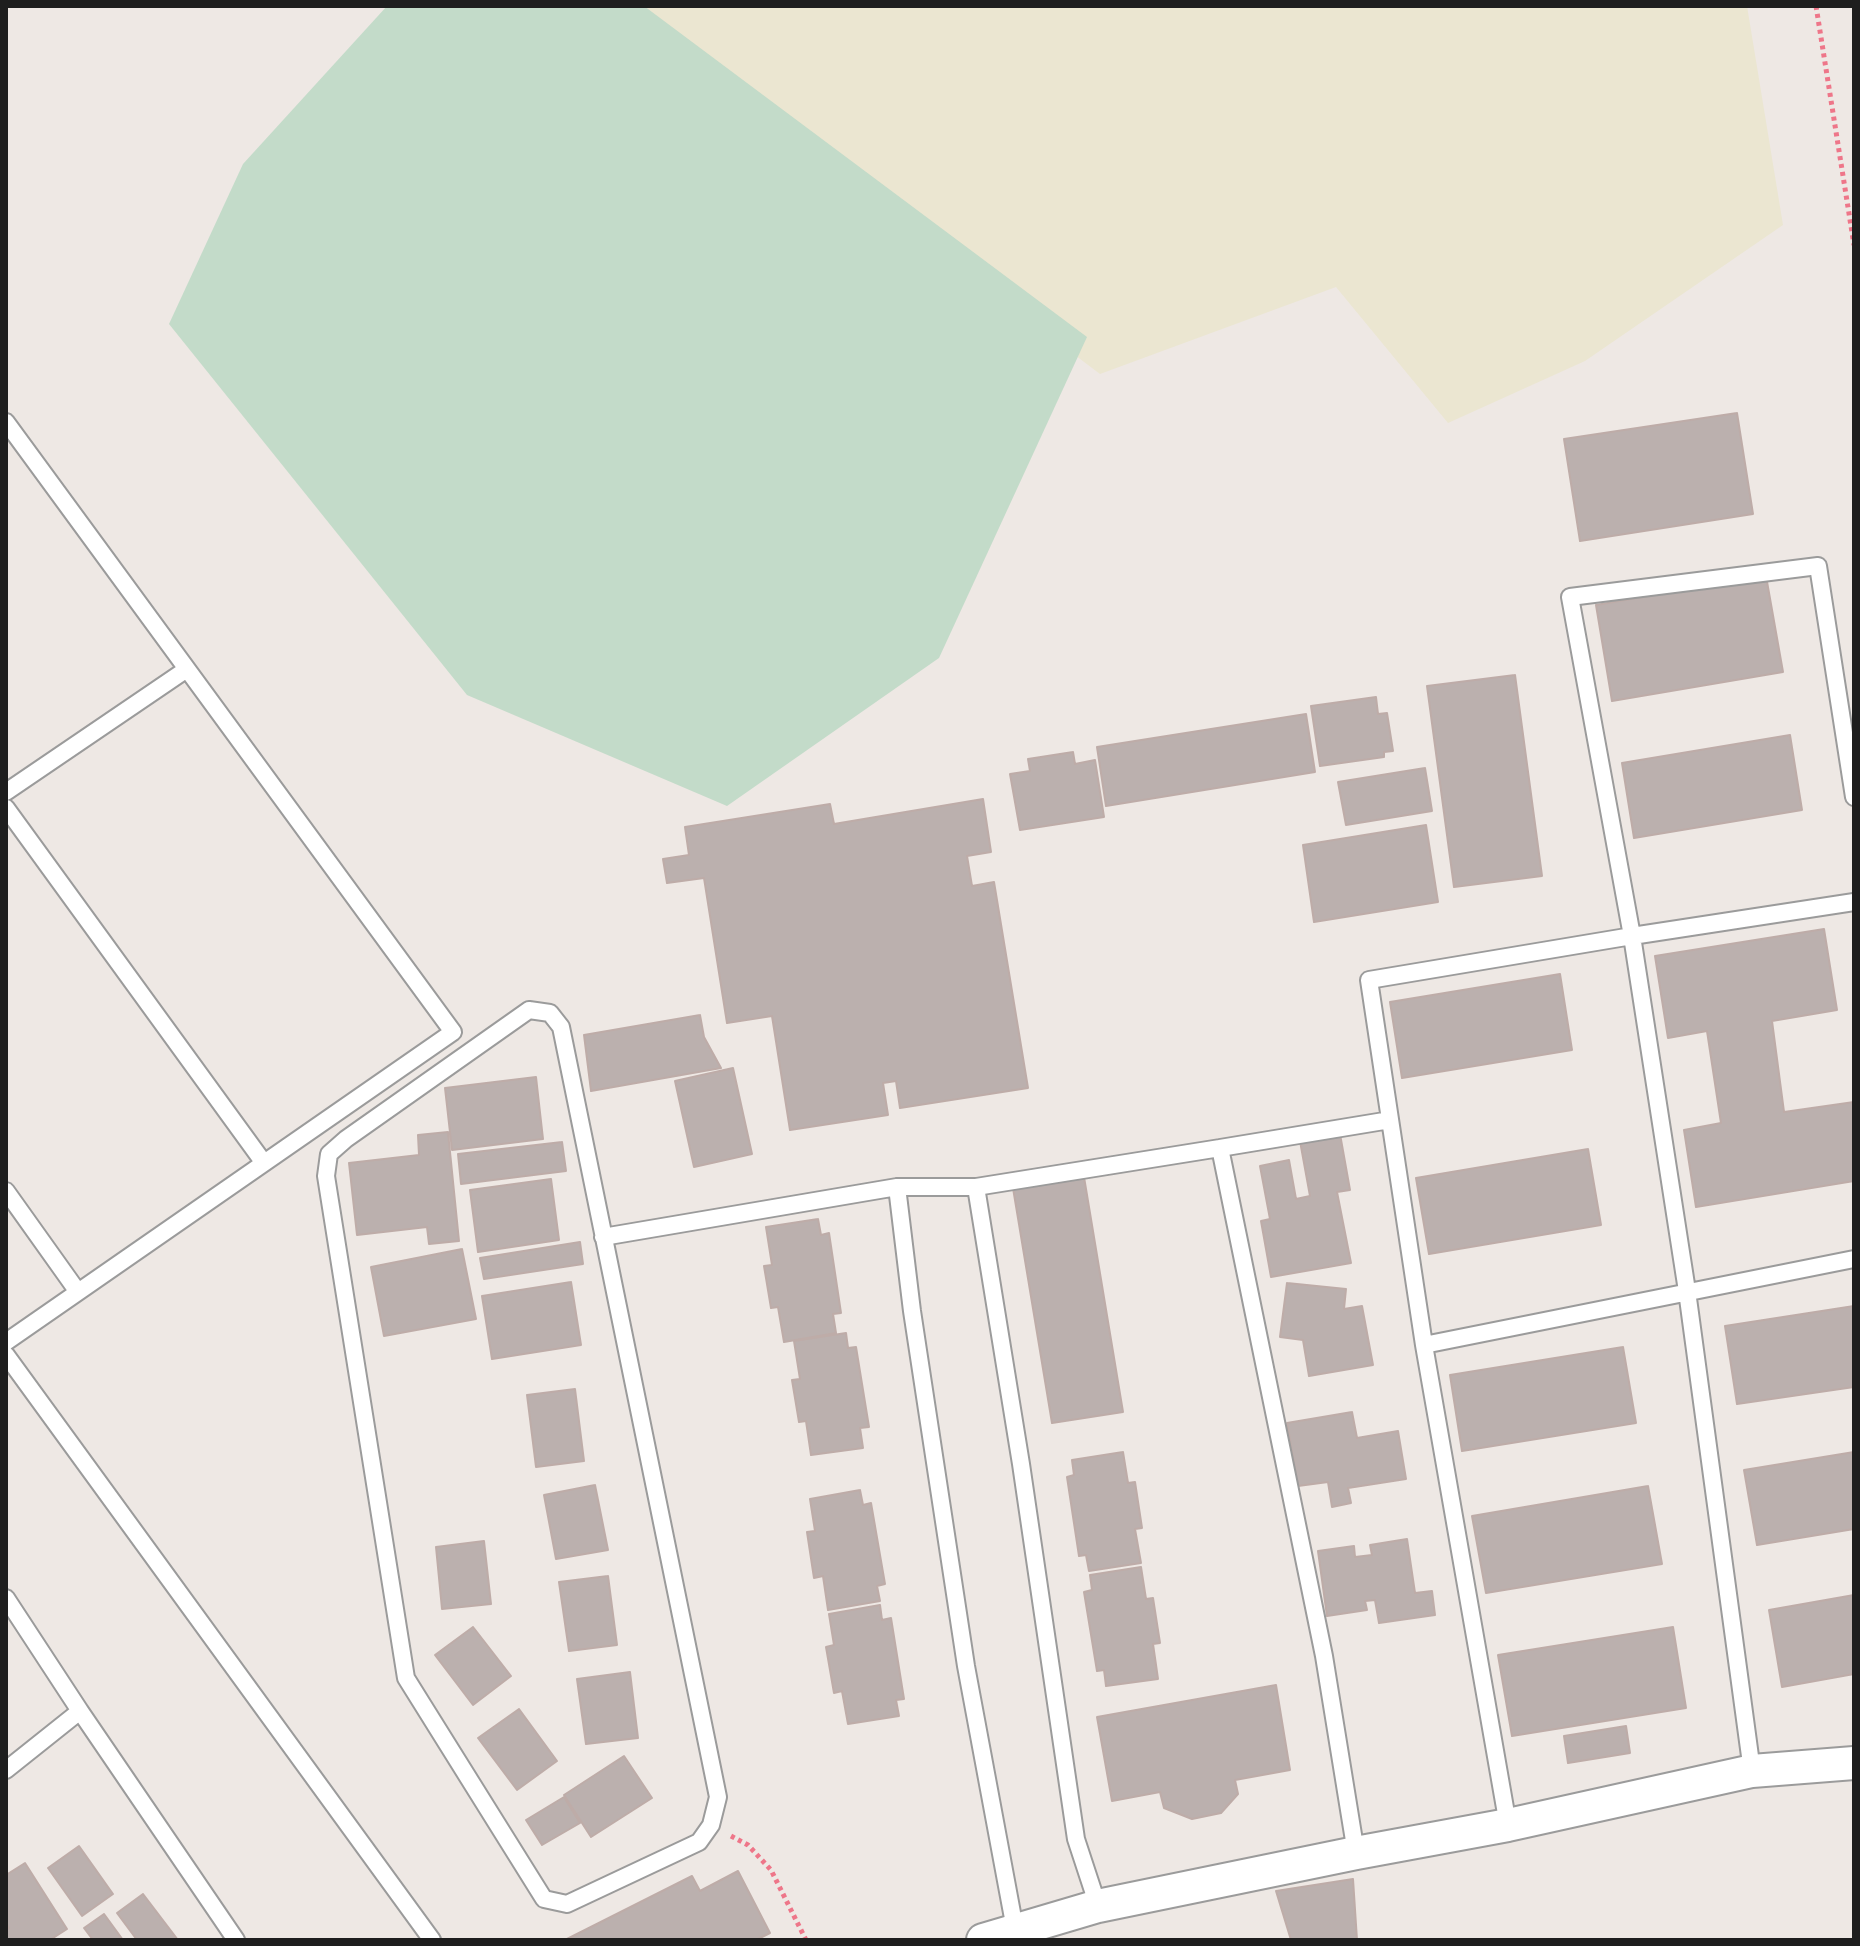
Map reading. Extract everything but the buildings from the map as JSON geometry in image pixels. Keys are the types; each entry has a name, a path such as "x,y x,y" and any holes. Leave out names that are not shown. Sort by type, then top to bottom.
{"street":[{"path":"983,1940 1098,1906 1508,1825 1752,1771 1854,1763"}],"lane":[{"path":"6,422 453,1032 6,1342"},
{"path":"1752,1771 1687,1291 1632,936 1570,597 1818,566 1854,797"},
{"path":"6,792 187,669"},
{"path":"6,808 264,1163"},
{"path":"1508,1825 1424,1345 1369,980 1854,902"},
{"path":"529,1010 550,1013 561,1027 603,1237 718,1797 711,1825 699,1842 567,1904 544,1899 406,1678 326,1176 329,1154 529,1010"},
{"path":"603,1237 897,1187 976,1187 1390,1120"},
{"path":"1220,1148 1324,1656 1356,1853"},
{"path":"897,1187 912,1311 966,1666 1015,1929"},
{"path":"976,1187 1021,1464 1076,1839 1098,1906"},
{"path":"6,1191 78,1292"},
{"path":"1424,1345 1854,1259"},
{"path":"6,1355 432,1940"},
{"path":"6,1598 236,1940"},
{"path":"6,1770 80,1711"}],"path":[{"path":"1816,6 1854,245"},
{"path":"711,1825 748,1845 771,1870 806,1940"}],"shaded area":[{"path":"613,6 1747,6 1783,225 1585,361 1448,423 1336,287 1100,374"}],"green space":[{"path":"387,6 644,6 1087,337 939,658 727,806 467,695 169,324 243,164"}]}
